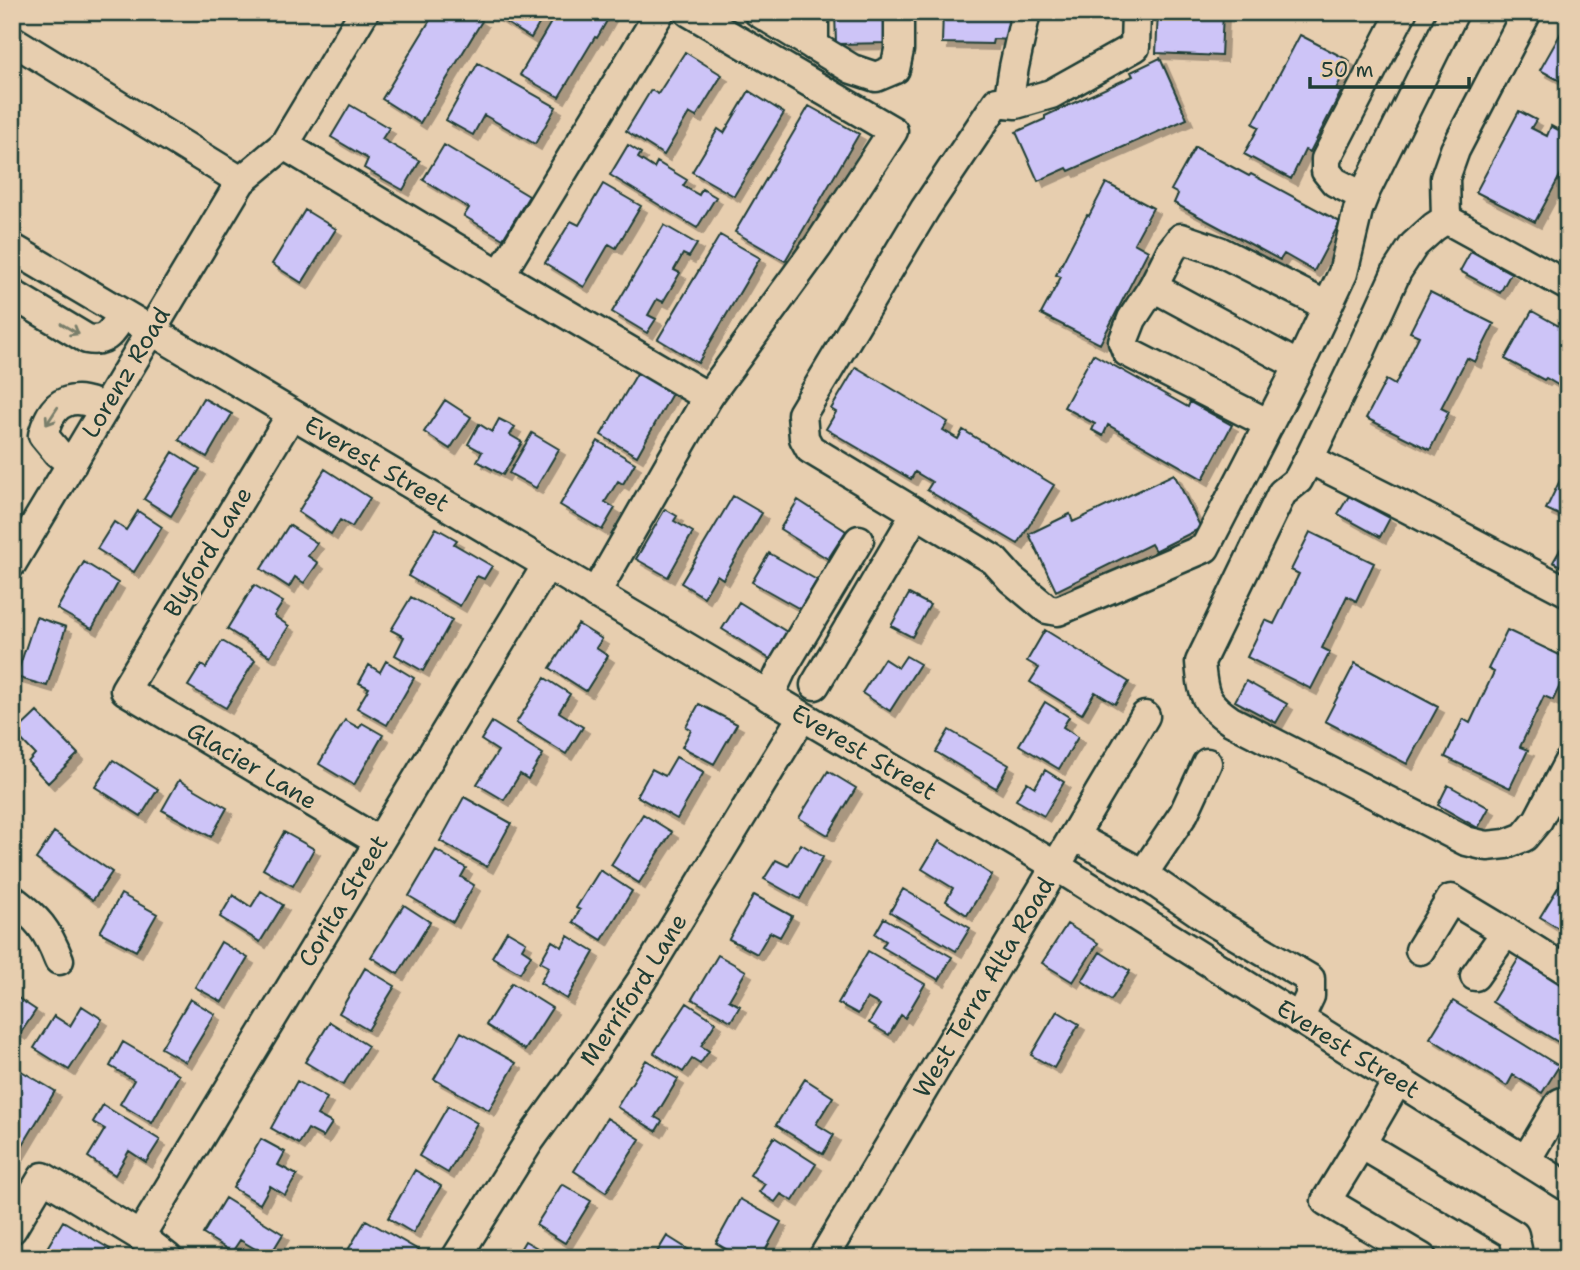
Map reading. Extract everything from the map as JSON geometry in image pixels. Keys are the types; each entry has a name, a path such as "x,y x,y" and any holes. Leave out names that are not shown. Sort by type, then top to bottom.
{"street":[{"name":"Lorenz Road","path":"12,564 241,181 284,145 364,12"},
{"path":"500,275 660,12"},
{"path":"595,594 709,397 818,246 893,131 689,12"},
{"path":"758,12 852,69 876,77 895,69 899,50 899,12"},
{"path":"814,12 814,46"},
{"path":"1008,103 1026,12"},
{"path":"1136,12 1135,47 1051,94 1016,104 997,102 925,209 802,414 804,438 810,449 994,560 1011,579 1047,609 1058,611 1205,548 1328,306 1343,273 1363,196 1454,12"},
{"path":"1363,196 1335,182 1326,171 1326,159 1402,12"},
{"path":"1446,219 1445,178 1454,150 1527,12"},
{"path":"12,40 241,181"},
{"path":"284,145 709,397"},
{"path":"1446,219 1568,286"},
{"path":"1446,219 1414,245 1397,271 1309,459 1298,480 1282,493 1200,662 1203,692 1213,709 1231,721 1466,841 1487,846 1506,844 1524,837 1538,820 1568,763"},
{"path":"1269,424 1127,352 1123,342 1132,319 1181,238 1219,251 1328,306"},
{"name":"Everest Street","path":"12,248 1056,866 1568,1187"},
{"path":"1153,287 1299,366"},
{"path":"12,293 87,339 97,341 106,338 123,315"},
{"path":"72,464 57,452 43,435 47,419 61,404 78,400 106,407"},
{"name":"Blyford Lane","path":"125,690 291,415"},
{"path":"1309,459 1568,592"},
{"path":"815,685 916,513"},
{"path":"769,697 782,669 859,540"},
{"name":"Corita Street","path":"139,1244 547,565"},
{"name":"Glacier Lane","path":"125,690 379,841"},
{"name":"West Terra Alta Road","path":"823,1258 1145,716"},
{"name":"Merriford Lane","path":"456,1258 530,1140 642,981 802,717"},
{"path":"1143,874 1184,813 1207,763"},
{"path":"1074,836 1143,874 1207,918 1310,979 1310,996 1299,1018"},
{"path":"12,899 32,914 50,937 59,960"},
{"path":"1420,950 1451,899 1568,971"},
{"path":"1475,976 1506,932"},
{"path":"1398,1080 1326,1201 1422,1258"},
{"path":"1526,1160 1560,1103 1568,1100"},
{"path":"1361,1144 1514,1235 1517,1250 1514,1258"},
{"path":"13,1225 43,1177 139,1244 168,1258"}],"building":[{"path":"435,12 468,12 482,21 420,123 382,99"},
{"path":"489,12 546,12 531,38"},
{"path":"557,12 612,12 559,97 520,75"},
{"path":"835,12 890,12 890,43 836,44"},
{"path":"943,12 1011,12 1010,40 993,39 992,44 942,43"},
{"path":"1158,12 1223,12 1221,56 1156,53"},
{"path":"1561,33 1567,36 1568,34 1568,85 1540,70"},
{"path":"1300,35 1350,61 1336,89 1341,92 1310,152 1305,150 1291,179 1244,154 1259,127 1253,124"},
{"path":"685,52 722,75 696,117 689,113 664,155 626,131 651,90 658,94"},
{"path":"1160,58 1187,119 1069,171 1067,168 1038,181 1016,132 1133,76 1131,72"},
{"path":"478,63 556,107 535,144 484,115 473,135 446,120"},
{"path":"749,91 784,113 734,196 692,172 718,129 724,133"},
{"path":"350,105 389,128 382,139 420,161 403,190 364,168 368,159 331,137"},
{"path":"809,106 859,134 785,261 735,232"},
{"path":"1519,111 1536,120 1531,128 1547,136 1551,126 1568,135 1568,161 1535,222 1476,192"},
{"path":"444,145 529,196 503,239 464,216 469,208 423,180"},
{"path":"628,145 641,153 638,158 654,168 657,162 687,180 683,186 699,195 702,189 716,197 697,228 610,175"},
{"path":"1195,147 1340,222 1314,271 1284,254 1280,260 1174,203 1178,194 1171,190"},
{"path":"1106,183 1153,208 1134,243 1148,251 1100,344 1041,314 1061,277 1056,275"},
{"path":"603,184 641,206 616,248 609,244 584,287 545,263 571,221 579,225"},
{"path":"305,210 336,229 302,283 272,264"},
{"path":"664,225 697,244 689,257 683,254 674,270 680,273 663,302 657,299 648,315 656,319 647,333 612,312"},
{"path":"720,235 760,258 698,363 658,339"},
{"path":"1471,251 1511,273 1500,293 1460,271"},
{"path":"1430,292 1494,324 1475,362 1467,358 1441,408 1449,412 1430,450 1366,418 1386,380 1395,385 1419,336 1410,332"},
{"path":"1532,311 1568,328 1568,391 1505,359"},
{"path":"1093,354 1188,407 1190,402 1232,425 1203,479 1108,425 1103,436 1092,430 1095,424 1064,407"},
{"path":"856,367 948,422 943,430 958,439 963,430 1054,485 1018,544 927,490 932,482 915,472 911,479 826,429 836,412 831,409"},
{"path":"639,370 674,390 637,456 601,435"},
{"path":"203,398 232,414 207,457 179,440"},
{"path":"445,400 471,417 450,449 424,432"},
{"path":"499,419 515,427 510,435 522,442 503,475 477,461 482,452 468,444 479,424 492,432"},
{"path":"532,433 559,449 536,488 509,473"},
{"path":"598,441 635,463 623,484 618,481 605,502 615,508 602,530 560,505"},
{"path":"173,452 200,469 171,516 144,499"},
{"path":"325,469 370,498 352,527 340,520 331,534 298,512"},
{"path":"1565,470 1568,471 1568,519 1546,509"},
{"path":"1174,474 1201,528 1155,551 1151,544 1056,591 1029,534 1070,514 1073,522"},
{"path":"733,496 762,513 723,579 717,575 704,597 681,583"},
{"path":"1349,496 1390,518 1380,537 1338,514"},
{"path":"798,500 846,531 828,559 780,529"},
{"path":"665,509 677,516 674,521 693,532 668,577 636,559"},
{"path":"138,511 162,527 134,572 97,549 114,522 126,530"},
{"path":"289,525 317,543 308,556 318,563 304,583 295,577 289,587 261,569"},
{"path":"436,528 457,540 454,544 492,566 484,579 477,576 460,606 408,576"},
{"path":"1310,532 1374,563 1356,601 1347,596 1322,648 1330,652 1311,689 1247,657 1265,620 1274,624 1299,574 1291,570"},
{"path":"1564,543 1568,545 1568,570 1553,562"},
{"path":"769,553 817,580 800,609 752,582"},
{"path":"84,562 118,583 92,629 57,609"},
{"path":"254,585 283,602 274,616 289,626 270,656 227,629"},
{"path":"909,594 930,605 912,637 891,626"},
{"path":"411,597 452,620 423,671 395,655 404,637 391,630"},
{"path":"739,602 787,632 770,659 722,629"},
{"path":"36,617 66,627 47,686 16,677"},
{"path":"578,624 602,639 596,648 608,656 586,691 550,668"},
{"path":"1045,630 1129,682 1115,704 1095,692 1082,714 1030,682 1039,668 1027,661"},
{"path":"1507,630 1568,659 1568,669 1553,700 1544,696 1520,747 1528,750 1510,788 1445,757 1463,719 1470,723 1494,672 1488,669"},
{"path":"222,641 255,660 226,708 188,686 201,665 206,668"},
{"path":"906,656 920,664 890,711 862,693 884,659 898,668"},
{"path":"386,661 414,678 387,725 357,708 369,688 359,683 369,665 380,672"},
{"path":"1355,663 1438,707 1407,764 1325,721"},
{"path":"545,678 570,694 559,712 583,727 566,754 516,723"},
{"path":"1246,681 1287,704 1276,723 1235,701"},
{"path":"1045,702 1069,717 1063,727 1078,737 1059,769 1019,745"},
{"path":"699,704 737,724 714,764 682,747 691,730 686,727"},
{"path":"37,712 78,754 48,783 28,762 35,754 15,733"},
{"path":"345,720 359,728 362,723 383,735 354,785 319,764"},
{"path":"492,722 543,754 528,779 520,774 504,800 477,784 498,751 481,740"},
{"path":"949,730 1009,765 996,788 936,752"},
{"path":"676,757 704,772 677,819 637,796 652,769 665,776"},
{"path":"113,760 158,789 141,816 95,787"},
{"path":"1045,770 1064,782 1044,816 1016,800 1027,782 1035,787"},
{"path":"828,771 856,788 828,835 799,818"},
{"path":"179,780 227,808 211,837 162,810"},
{"path":"1448,785 1489,808 1478,828 1438,805"},
{"path":"464,797 511,823 487,867 440,841"},
{"path":"643,814 672,832 639,883 611,865"},
{"path":"54,832 112,872 93,900 36,859"},
{"path":"284,832 314,849 293,886 263,869"},
{"path":"939,841 992,875 967,915 946,901 953,888 922,869"},
{"path":"801,844 823,857 800,899 764,879 776,860 788,866"},
{"path":"436,850 466,868 461,877 474,885 453,922 409,896"},
{"path":"600,870 632,891 602,940 573,922 580,910 576,908"},
{"path":"1568,871 1568,934 1540,917"},
{"path":"903,889 970,928 956,951 890,912"},
{"path":"261,891 283,905 260,942 220,917 233,895 251,907"},
{"path":"121,894 157,914 136,951 100,932"},
{"path":"754,895 792,916 780,937 770,932 757,954 729,939"},
{"path":"404,905 430,922 398,974 371,957"},
{"path":"884,918 952,957 939,980 882,947 886,941 875,934"},
{"path":"1067,924 1098,943 1073,982 1042,963"},
{"path":"507,931 526,942 522,949 531,955 520,973 492,957"},
{"path":"568,936 594,952 567,999 540,983 549,967 540,962 552,941 562,947"},
{"path":"221,942 248,958 222,1002 195,987"},
{"path":"868,951 925,984 905,1018 901,1015 889,1035 869,1023 880,1005 867,998 858,1014 838,1003"},
{"path":"1100,952 1130,971 1111,1000 1082,981"},
{"path":"718,955 746,971 729,1000 740,1006 731,1021 692,999"},
{"path":"1519,958 1568,988 1568,1048 1492,1002"},
{"path":"365,968 395,986 368,1030 339,1013"},
{"path":"512,983 552,1008 525,1050 486,1025"},
{"path":"12,994 36,1010 20,1034 12,1029"},
{"path":"190,999 215,1014 186,1062 161,1048"},
{"path":"1453,1001 1559,1066 1542,1093 1513,1075 1507,1086 1430,1038"},
{"path":"687,1003 716,1022 701,1046 709,1051 700,1064 692,1059 683,1072 654,1053"},
{"path":"82,1006 102,1019 69,1070 34,1048 54,1016 70,1026"},
{"path":"1057,1011 1079,1024 1054,1068 1031,1055"},
{"path":"330,1022 368,1046 343,1085 305,1062"},
{"path":"461,1032 516,1063 489,1110 434,1079"},
{"path":"123,1042 179,1075 152,1123 120,1104 134,1080 110,1066"},
{"path":"646,1060 678,1079 655,1117 662,1121 656,1131 617,1107"},
{"path":"13,1066 55,1091 12,1163 12,1068"},
{"path":"805,1079 833,1097 816,1124 834,1135 823,1154 776,1125"},
{"path":"297,1081 327,1098 317,1115 332,1123 323,1137 308,1129 299,1144 271,1128"},
{"path":"103,1105 160,1140 146,1162 129,1151 115,1175 88,1157 105,1129 93,1122"},
{"path":"448,1106 477,1123 448,1173 419,1156"},
{"path":"607,1118 640,1139 606,1192 574,1171"},
{"path":"774,1137 816,1164 793,1201 781,1194 775,1202 759,1192 765,1184 750,1175"},
{"path":"261,1139 285,1152 278,1165 297,1175 285,1195 270,1186 260,1204 233,1188"},
{"path":"415,1170 441,1186 413,1233 388,1218"},
{"path":"562,1184 591,1201 565,1243 536,1225"},
{"path":"225,1198 283,1234 269,1257 240,1240 232,1252 203,1234"},
{"path":"740,1199 781,1222 761,1258 741,1258 716,1243"},
{"path":"366,1220 420,1251 417,1258 406,1258 397,1253 394,1258 355,1258 356,1255 348,1250"},
{"path":"63,1221 110,1249 105,1258 41,1258"},
{"path":"667,1236 702,1258 662,1258 656,1254"},
{"path":"525,1241 555,1258 515,1258"}]}
